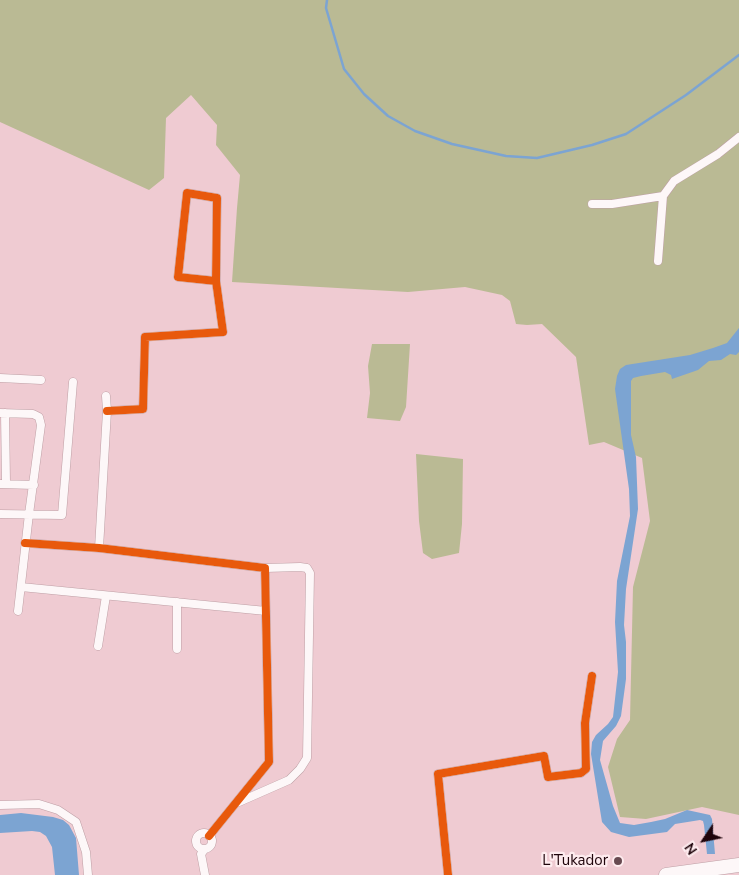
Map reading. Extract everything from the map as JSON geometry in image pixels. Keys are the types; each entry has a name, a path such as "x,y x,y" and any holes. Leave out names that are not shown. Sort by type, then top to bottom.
{"highway":[{"path":"666,875 739,865"}],"street":[{"path":"658,261 663,196 671,183 718,154 739,137"},
{"path":"107,411 143,409 145,337 223,332 216,280 217,198 216,196 187,193 178,277 216,280"},
{"path":"592,204 612,204 663,196"},
{"path":"0,378 41,380"},
{"path":"0,514 62,515 74,382"},
{"path":"99,548 107,411 106,396"},
{"path":"18,612 25,543 34,485 42,424 39,417 34,414 2,413 3,483 34,485"},
{"path":"25,543 99,548 265,568 307,568 310,574 307,758 300,769 289,780 235,805"},
{"path":"209,836 269,762 265,568"},
{"path":"21,587 266,611"},
{"path":"98,646 106,596"},
{"path":"177,602 177,649"},
{"path":"448,875 438,774 544,756 548,777 581,773 586,769 585,723 592,676"},
{"path":"0,805 39,804 58,810 76,822 86,852 88,875"},
{"path":"204,850 197,846 196,839 202,834 209,836 212,840 211,845 202,854 205,875"}],"green space":[{"path":"0,0 739,0 739,815 702,807 646,819 620,817 608,767 617,739 630,720 633,587 650,521 642,458 604,442 589,445 576,357 542,324 516,324 510,301 502,295 465,287 408,292 232,282 240,175 216,145 217,125 191,95 166,118 164,178 149,190 0,122"},
{"path":"372,344 410,344 406,407 400,421 367,418 370,393 368,366"},
{"path":"416,454 463,459 462,524 459,553 432,559 423,553 419,521"}],"water":[{"path":"739,328 739,352 736,355 730,354 721,360 709,361 698,370 672,379 671,375 665,372 633,378 631,381 631,435 636,457 638,509 626,589 624,625 626,679 621,716 616,726 603,741 600,760 613,806 620,823 634,825 651,822 665,819 687,810 710,815 715,854 707,854 704,825 703,821 700,820 675,824 667,832 629,837 611,832 602,822 591,754 592,742 596,735 613,717 618,672 615,622 617,581 630,516 629,489 615,389 617,376 620,369 626,365 690,355 727,343"},
{"path":"21,813 53,817 63,820 69,825 76,838 79,875 55,875 52,847 46,836 40,832 0,833 0,815"}],"waterway":[{"path":"327,0 326,8 344,69 364,94 388,116 415,131 452,144 506,156 537,158 592,145 626,134 686,95 739,55"}],"cycle path":[{"path":"107,411 143,409 145,337 223,332 216,281 178,277 187,193 217,198 216,281"},
{"path":"25,543 99,548 265,568 269,762 209,836"},
{"path":"448,875 438,774 544,756 548,777 581,773 586,769 585,723 592,676"}],"place":[{"name":"L'Tukador","path":"618,861"}]}
